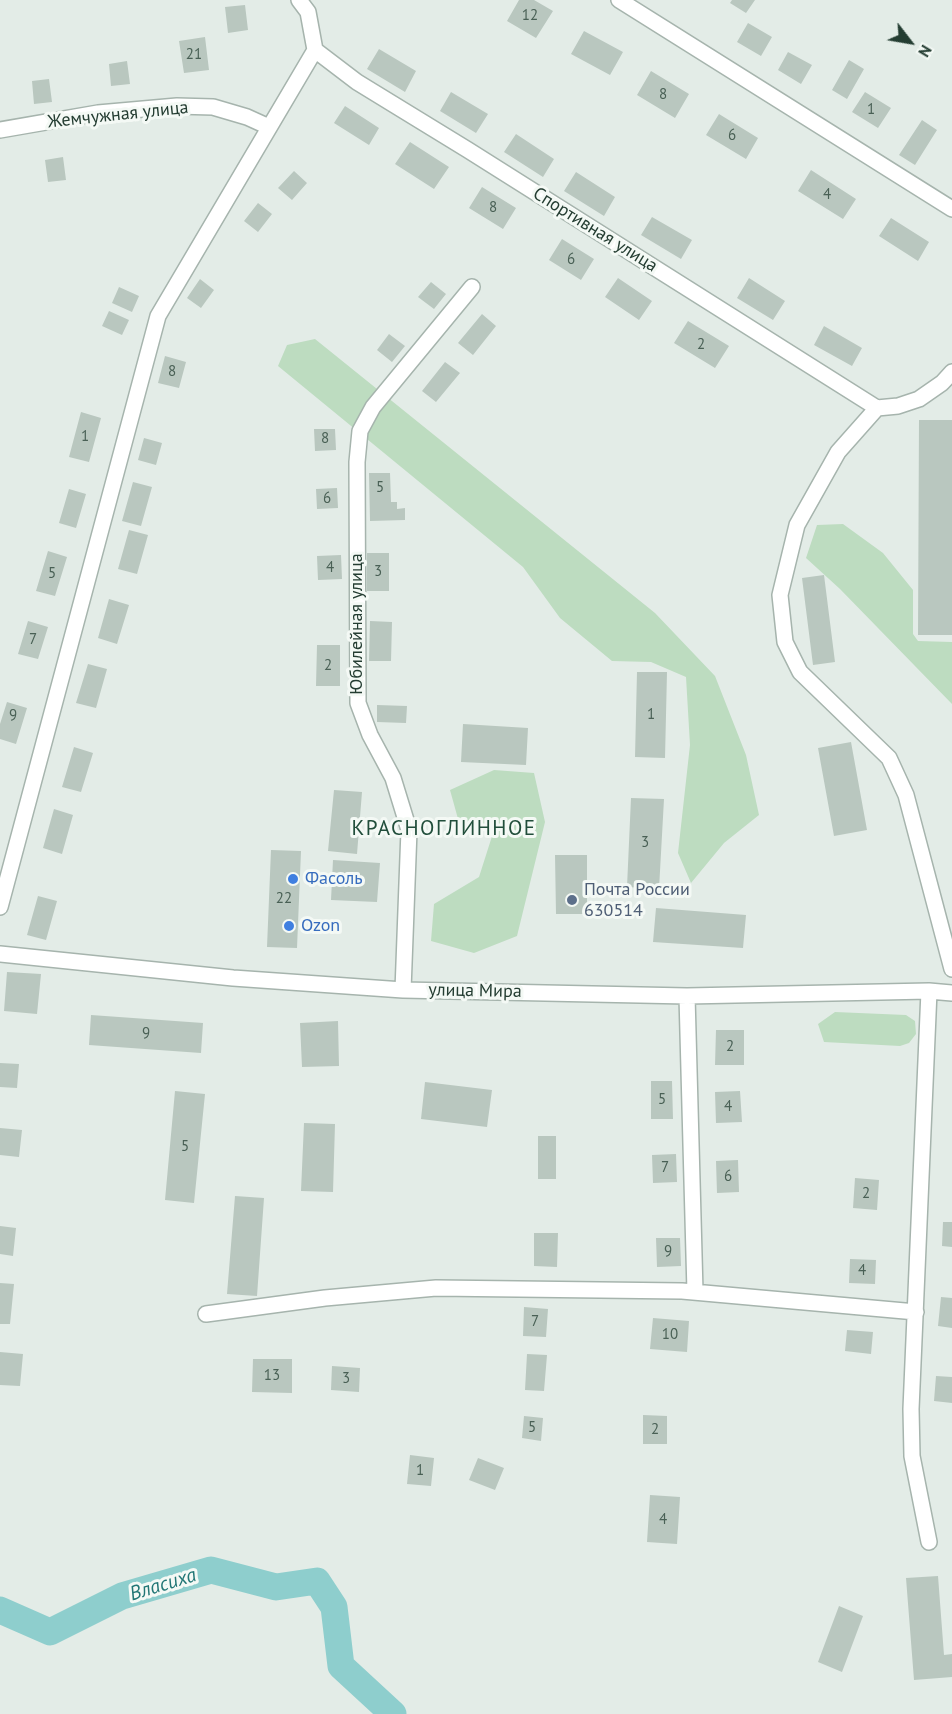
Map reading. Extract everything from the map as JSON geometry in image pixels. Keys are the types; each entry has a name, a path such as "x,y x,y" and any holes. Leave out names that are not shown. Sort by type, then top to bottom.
{"street":[{"path":"0,906 158,316 315,50 308,12 299,0"},
{"path":"619,0 952,209"},
{"name":"Спортивная улица","path":"315,50 357,82 877,408"},
{"name":"Жемчужная улица","path":"0,130 98,113 177,106 213,107 248,117 270,127"},
{"name":"Юбилейная улица","path":"403,990 409,830 393,778 370,735 357,703 357,462 360,432 373,407 472,287"},
{"path":"952,372 942,383 919,399 897,406 877,408 838,452 797,525 780,595 785,642 800,672 889,758 906,795 952,969"},
{"name":"улица Мира","path":"0,954 233,978 403,990 687,996 952,993"},
{"path":"929,992 911,1410 912,1456 929,1542"},
{"path":"687,996 695,1292"},
{"path":"206,1314 325,1298 436,1288 695,1292 916,1312"}],"green space":[{"path":"315,339 655,613 715,676 746,755 759,815 724,843 691,883 678,853 690,745 686,677 651,662 612,661 560,618 523,567 278,366 287,345"},
{"path":"843,524 883,553 913,590 913,634 918,641 952,642 952,704 840,589 806,558 817,525"},
{"path":"494,770 534,773 545,822 517,936 474,953 431,941 434,904 479,877 494,830 460,826 450,790"},
{"path":"835,1012 906,1015 915,1021 916,1034 909,1043 900,1046 824,1042 818,1024"}],"building":[{"path":"519,0 534,0 553,11 536,38 507,21"},
{"path":"732,0 755,0 746,13 730,3"},
{"path":"245,5 248,30 228,33 225,7"},
{"path":"748,23 772,37 761,56 737,42"},
{"path":"584,31 623,52 610,75 571,54"},
{"path":"205,37 209,70 184,73 179,41"},
{"path":"379,49 416,71 405,92 367,69"},
{"path":"788,52 812,65 801,84 778,70"},
{"path":"849,60 864,69 847,99 832,90"},
{"path":"127,61 130,84 111,86 109,64"},
{"path":"651,71 689,94 675,118 637,95"},
{"path":"49,79 52,102 34,104 32,81"},
{"path":"451,92 488,114 476,133 440,111"},
{"path":"865,92 891,108 878,128 852,112"},
{"path":"345,106 379,128 369,145 334,123"},
{"path":"719,114 758,138 746,159 706,135"},
{"path":"922,120 937,130 915,165 899,155"},
{"path":"516,134 554,159 543,177 504,152"},
{"path":"410,142 449,167 434,189 395,164"},
{"path":"63,157 66,180 48,182 45,160"},
{"path":"811,170 856,199 843,219 798,191"},
{"path":"294,171 307,183 292,200 278,188"},
{"path":"576,172 615,197 604,216 564,191"},
{"path":"482,187 516,208 503,229 469,208"},
{"path":"258,203 272,214 258,232 244,221"},
{"path":"652,217 692,240 681,259 641,235"},
{"path":"891,218 929,242 918,261 879,236"},
{"path":"562,239 594,259 581,280 549,260"},
{"path":"618,278 652,301 639,320 605,297"},
{"path":"749,278 785,301 773,320 737,298"},
{"path":"200,279 214,290 201,308 187,298"},
{"path":"431,282 446,294 434,309 418,297"},
{"path":"119,287 139,296 132,312 112,303"},
{"path":"109,311 129,320 122,335 102,326"},
{"path":"482,314 496,326 473,355 458,343"},
{"path":"688,321 729,346 715,368 674,343"},
{"path":"824,326 862,348 852,366 814,345"},
{"path":"389,334 405,346 392,362 377,350"},
{"path":"165,356 186,362 179,388 158,383"},
{"path":"445,362 460,373 436,402 422,391"},
{"path":"81,412 101,418 89,462 69,457"},
{"path":"919,420 952,420 952,635 918,635"},
{"path":"314,429 335,429 336,450 315,451"},
{"path":"144,438 162,443 156,465 138,460"},
{"path":"369,473 390,473 391,502 397,502 397,509 405,508 405,520 370,521"},
{"path":"133,482 152,487 141,526 122,521"},
{"path":"337,488 338,508 317,509 316,489"},
{"path":"69,489 86,494 76,528 59,523"},
{"path":"129,530 148,535 137,574 118,569"},
{"path":"48,551 67,557 55,596 36,591"},
{"path":"367,553 389,553 389,591 367,591"},
{"path":"341,555 342,579 318,580 317,556"},
{"path":"824,575 835,662 813,665 802,578"},
{"path":"109,599 129,605 117,644 98,638"},
{"path":"28,621 48,627 38,659 18,654"},
{"path":"370,621 392,622 391,661 369,661"},
{"path":"317,645 340,645 340,686 316,686"},
{"path":"88,664 107,669 96,708 76,703"},
{"path":"637,672 667,672 665,758 635,757"},
{"path":"7,702 27,708 16,744 0,739 0,724"},
{"path":"377,705 407,706 406,723 377,722"},
{"path":"463,724 528,728 526,765 461,762"},
{"path":"851,742 867,830 834,836 818,748"},
{"path":"74,747 93,753 81,792 62,787"},
{"path":"334,790 362,792 357,854 328,851"},
{"path":"631,798 664,799 659,889 627,887"},
{"path":"54,809 73,815 62,854 43,848"},
{"path":"271,850 301,851 297,948 267,947"},
{"path":"555,855 587,855 587,914 556,914"},
{"path":"333,860 380,863 377,902 331,900"},
{"path":"38,896 57,901 46,940 27,935"},
{"path":"656,908 746,915 743,948 653,942"},
{"path":"7,972 41,974 37,1014 4,1011"},
{"path":"91,1015 203,1023 201,1053 89,1045"},
{"path":"338,1021 339,1066 302,1067 300,1023"},
{"path":"716,1030 744,1030 744,1065 715,1065"},
{"path":"0,1063 19,1064 17,1088 0,1087"},
{"path":"651,1081 672,1081 673,1119 651,1119"},
{"path":"425,1082 492,1090 487,1127 421,1119"},
{"path":"175,1091 205,1094 194,1203 165,1200"},
{"path":"740,1091 742,1122 716,1123 715,1092"},
{"path":"304,1123 335,1124 333,1192 301,1191"},
{"path":"0,1128 22,1130 19,1157 0,1155"},
{"path":"538,1136 556,1136 556,1179 538,1179"},
{"path":"676,1154 677,1182 653,1183 652,1155"},
{"path":"738,1160 739,1192 717,1193 716,1161"},
{"path":"855,1178 879,1180 877,1210 853,1208"},
{"path":"235,1196 264,1198 257,1296 227,1294"},
{"path":"943,1222 952,1222 952,1247 942,1246"},
{"path":"0,1226 16,1228 13,1256 0,1254"},
{"path":"534,1233 558,1233 557,1267 534,1266"},
{"path":"656,1238 680,1238 681,1266 657,1267"},
{"path":"850,1259 876,1260 875,1284 849,1283"},
{"path":"0,1283 14,1284 10,1324 0,1324"},
{"path":"941,1297 952,1298 952,1328 938,1326"},
{"path":"524,1307 548,1309 546,1337 523,1336"},
{"path":"653,1318 689,1321 687,1352 650,1349"},
{"path":"847,1330 873,1332 871,1354 845,1351"},
{"path":"0,1352 23,1354 20,1386 0,1385"},
{"path":"527,1354 547,1355 544,1391 525,1390"},
{"path":"253,1359 292,1359 292,1393 252,1392"},
{"path":"332,1366 360,1368 359,1392 331,1390"},
{"path":"936,1376 952,1377 952,1403 934,1401"},
{"path":"643,1415 667,1416 667,1444 643,1444"},
{"path":"524,1416 543,1418 541,1441 522,1438"},
{"path":"410,1455 434,1458 431,1486 407,1484"},
{"path":"478,1458 504,1468 495,1490 469,1480"},
{"path":"650,1495 680,1497 677,1544 647,1542"},
{"path":"938,1576 944,1655 952,1654 952,1677 914,1680 906,1578"},
{"path":"839,1606 863,1616 842,1672 818,1662"}],"waterway":[{"name":"Власиха","path":"0,1610 50,1632 122,1596 211,1570 276,1587 317,1581 334,1607 341,1666 393,1714"}],"place":[{"name":"Фасоль","path":"293,879"},
{"name":"Почта России 630514","path":"572,900"},
{"name":"Ozon","path":"289,926"}],"district":[{"name":"КРАСНОГЛИННОЕ","path":"444,829"}]}
